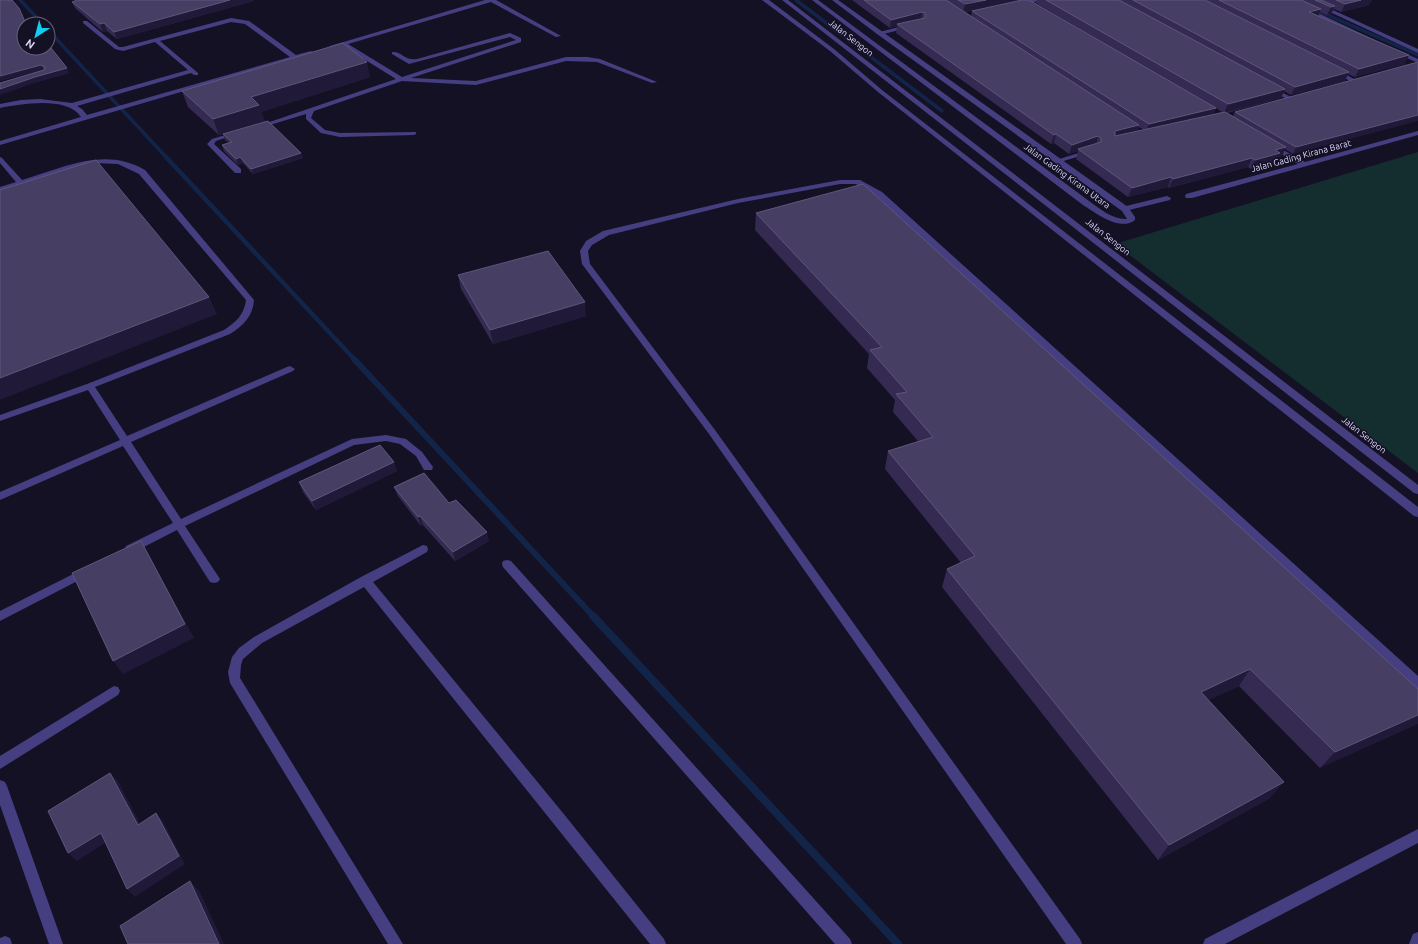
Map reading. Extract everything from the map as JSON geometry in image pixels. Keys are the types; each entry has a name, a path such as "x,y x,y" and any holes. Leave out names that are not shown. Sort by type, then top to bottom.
{"street":[{"path":"322,50 492,0 558,36"},
{"path":"765,0 832,50 892,100 1418,513"},
{"name":"Jalan Sengon","path":"784,0 1418,490"},
{"name":"Jalan Gading Kirana Utara","path":"815,0 862,36 1048,164 1125,209 1131,217 1131,220 1126,222 1108,216 1086,203 1048,164 835,0"},
{"path":"1013,6 1025,1 1039,0"},
{"path":"1287,0 1384,45"},
{"path":"1307,0 1418,51"},
{"path":"1025,1 1034,6"},
{"path":"85,22 120,49 231,20 241,20 247,22 294,58"},
{"path":"862,36 914,26"},
{"path":"251,129 519,41 519,39 510,36 409,62 394,53"},
{"path":"156,40 205,82"},
{"path":"344,44 401,79 476,83 566,59 587,59 598,60 654,82"},
{"path":"1390,48 1416,63"},
{"path":"0,143 153,97 315,52"},
{"path":"1326,67 1354,81"},
{"path":"0,106 20,102 40,101 72,105 192,71"},
{"path":"1340,85 1362,79"},
{"path":"1268,87 1289,98"},
{"path":"1281,100 1296,96"},
{"path":"72,105 88,116"},
{"path":"311,110 308,118 323,132 340,135 414,133"},
{"path":"238,171 210,144 214,140 244,131"},
{"name":"Jalan Gading Kirana Barat","path":"1189,196 1418,133"},
{"path":"1263,140 1303,164"},
{"path":"1048,164 1096,149"},
{"path":"0,159 20,182"},
{"path":"0,189 92,161 105,160 131,165 142,172 250,300 250,309 244,319 227,332 90,386 0,418"},
{"path":"1075,944 712,432 586,264 584,251 590,243 606,233 738,201 840,182 857,182 879,194 1418,684"},
{"path":"1125,209 1167,198"},
{"path":"0,496 290,369"},
{"path":"90,386 214,578"},
{"path":"118,556 180,524 352,442 386,438 403,441 419,454 428,467"},
{"path":"396,944 234,679 233,667 235,661 244,650 258,640 423,549"},
{"path":"507,564 845,944"},
{"path":"0,616 97,566"},
{"path":"365,580 659,944"},
{"path":"0,763 114,691"},
{"path":"0,786 56,944"},
{"path":"1210,944 1418,836"},
{"path":"1416,944 1418,939"}],"green space":[{"path":"1418,152 1418,473 1115,244"}],"building":[{"path":"0,0 12,0 19,8 22,16 16,16 16,56 56,56 56,54 67,68 0,89 0,83 44,70 45,67 41,65 0,76"},
{"path":"77,0 230,0 114,32 104,23 100,24 72,2"},
{"path":"864,0 946,0 1139,125 1115,131 1115,136 1225,112 1286,147 1275,150 1280,153 1255,160 1252,158 1173,179 1171,177 1132,188 1078,149 1101,142 1101,138 1098,136 1072,145 1056,134 1054,135 897,24 925,18 925,13 922,12 891,20"},
{"path":"958,0 986,0 965,4"},
{"path":"1022,0 1029,0 1216,108 1149,124 972,11"},
{"path":"1046,0 1119,0 1285,89 1228,104"},
{"path":"1133,0 1205,0 1349,72 1295,87"},
{"path":"1219,0 1301,0 1321,9 1309,12 1409,55 1359,69"},
{"path":"1315,0 1321,0 1335,6 1331,7"},
{"path":"1336,0 1361,0 1345,4"},
{"path":"343,43 367,62 251,97 259,105 213,119 182,91"},
{"path":"1418,62 1418,115 1296,147 1235,112"},
{"path":"268,121 301,153 251,169 240,157 236,159 222,145 232,142 223,134"},
{"path":"96,160 209,297 0,378 0,190"},
{"path":"863,184 1418,689 1418,715 1335,752 1250,669 1201,692 1284,782 1169,845 947,569 975,556 888,451 933,437 896,394 907,392 870,350 882,347 756,213"},
{"path":"548,251 585,302 490,330 458,275"},
{"path":"380,445 394,462 312,501 299,482"},
{"path":"424,473 449,503 456,500 487,532 453,552 420,516 418,517 394,487"},
{"path":"141,541 185,624 113,661 72,573"},
{"path":"110,773 138,825 156,813 179,856 127,889 101,833 68,853 48,811"},
{"path":"190,881 219,944 128,944 120,926"}],"waterway":[{"path":"20,0 35,16"},
{"path":"796,0 942,111"},
{"path":"1321,12 1418,55"},
{"path":"56,39 167,158"},
{"path":"166,157 355,360"},
{"path":"354,359 594,617"},
{"path":"593,616 898,944"}]}
